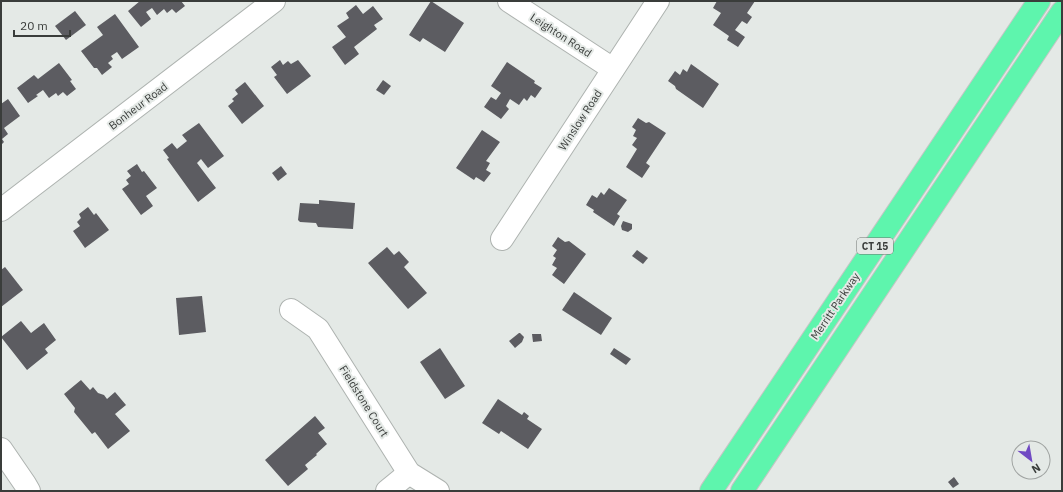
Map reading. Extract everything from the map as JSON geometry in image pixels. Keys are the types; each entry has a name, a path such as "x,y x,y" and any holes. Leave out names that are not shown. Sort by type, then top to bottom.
{"highway":[{"name":"Merritt Parkway","path":"711,491 1039,1"},
{"name":"CT 15","path":"742,491 1062,12"}],"street":[{"name":"Bonheur Road","path":"1,210 274,1"},
{"name":"Leighton Road","path":"509,1 613,69"},
{"name":"Winslow Road","path":"502,239 658,1"},
{"name":"Fieldstone Court","path":"291,310 318,328 409,473 438,491"},
{"path":"1,449 24,489"},
{"path":"387,491 409,473"}],"building":[{"path":"140,1 181,1 185,6 176,13 172,9 167,13 164,9 157,15 152,8 146,12 151,19 141,27 128,11"},
{"path":"431,1 464,23 445,52 423,38 420,42 409,35"},
{"path":"717,1 755,1 747,13 752,17 747,24 742,21 735,30 745,37 738,47 727,40 729,36 713,25 721,13 713,8"},
{"path":"356,5 363,14 373,6 383,19 374,25 377,29 354,47 359,54 345,65 332,47 346,37 337,26 349,18 346,13"},
{"path":"75,11 86,25 66,40 55,26"},
{"path":"115,14 139,47 122,59 117,52 111,56 113,59 108,63 112,67 102,75 97,68 94,68 81,51 103,35 97,27"},
{"path":"280,60 283,65 288,61 291,64 298,60 311,76 287,94 274,77 277,75 271,67"},
{"path":"507,62 535,81 534,83 542,88 535,98 531,95 527,101 524,98 519,105 510,99 506,106 509,109 501,119 484,107 491,97 496,100 501,93 491,86"},
{"path":"59,63 72,80 70,81 76,89 67,96 63,92 58,96 56,93 49,98 43,90 36,95 38,96 28,103 17,88 34,75 38,79"},
{"path":"691,64 719,84 703,108 676,89 675,86 668,81 675,71 680,75 683,69 687,72"},
{"path":"383,80 391,86 384,95 376,90"},
{"path":"245,82 264,106 242,124 228,106 234,101 232,99 238,94 235,90"},
{"path":"8,99 20,116 4,128 8,134 2,139 4,142 1,145 1,104"},
{"path":"638,118 646,123 649,122 666,133 646,163 650,166 642,178 626,167 637,149 632,145 637,138 633,136 636,130 632,127"},
{"path":"199,123 224,156 208,168 201,159 197,163 216,188 198,202 167,159 169,158 163,150 172,143 177,149 187,141 182,135"},
{"path":"482,130 500,142 486,161 490,163 486,170 491,173 484,182 476,177 474,180 456,168"},
{"path":"137,164 142,172 144,171 157,188 146,196 153,206 141,215 122,189 129,184 126,180 131,176 127,171"},
{"path":"281,166 287,174 278,181 272,173"},
{"path":"609,188 627,200 617,214 620,216 614,226 593,212 594,210 586,205 592,195 597,198 601,192 604,195"},
{"path":"319,200 355,203 353,229 318,227 316,223 300,222 298,220 300,203 319,204"},
{"path":"88,207 94,215 96,213 109,230 85,248 73,231 80,226 77,222 81,218 79,214"},
{"path":"623,221 632,224 632,229 628,232 622,230 621,226"},
{"path":"558,237 565,242 569,241 586,254 564,284 552,275 557,268 552,265 556,258 553,256 557,250 552,246"},
{"path":"387,247 394,255 399,251 409,262 404,267 427,293 408,309 368,263"},
{"path":"637,250 648,258 643,264 632,256"},
{"path":"5,267 23,290 1,307 1,270"},
{"path":"574,292 612,318 601,335 562,310"},
{"path":"202,296 206,332 179,335 176,298"},
{"path":"21,321 31,333 44,323 56,340 45,349 48,353 27,370 1,337"},
{"path":"519,333 524,337 522,342 515,348 509,341"},
{"path":"532,334 541,334 542,341 533,342"},
{"path":"440,348 465,386 445,399 420,362"},
{"path":"614,348 631,359 626,365 610,354"},
{"path":"81,380 90,390 93,387 98,393 104,395 107,399 115,392 126,405 115,414 130,431 108,449 95,432 92,434 74,412 75,408 64,394"},
{"path":"498,399 522,415 524,412 529,416 527,419 542,429 528,449 501,431 499,434 482,423"},
{"path":"315,416 325,428 318,433 327,444 305,465 308,469 288,486 265,460"},
{"path":"954,477 959,484 953,488 948,482"}]}
